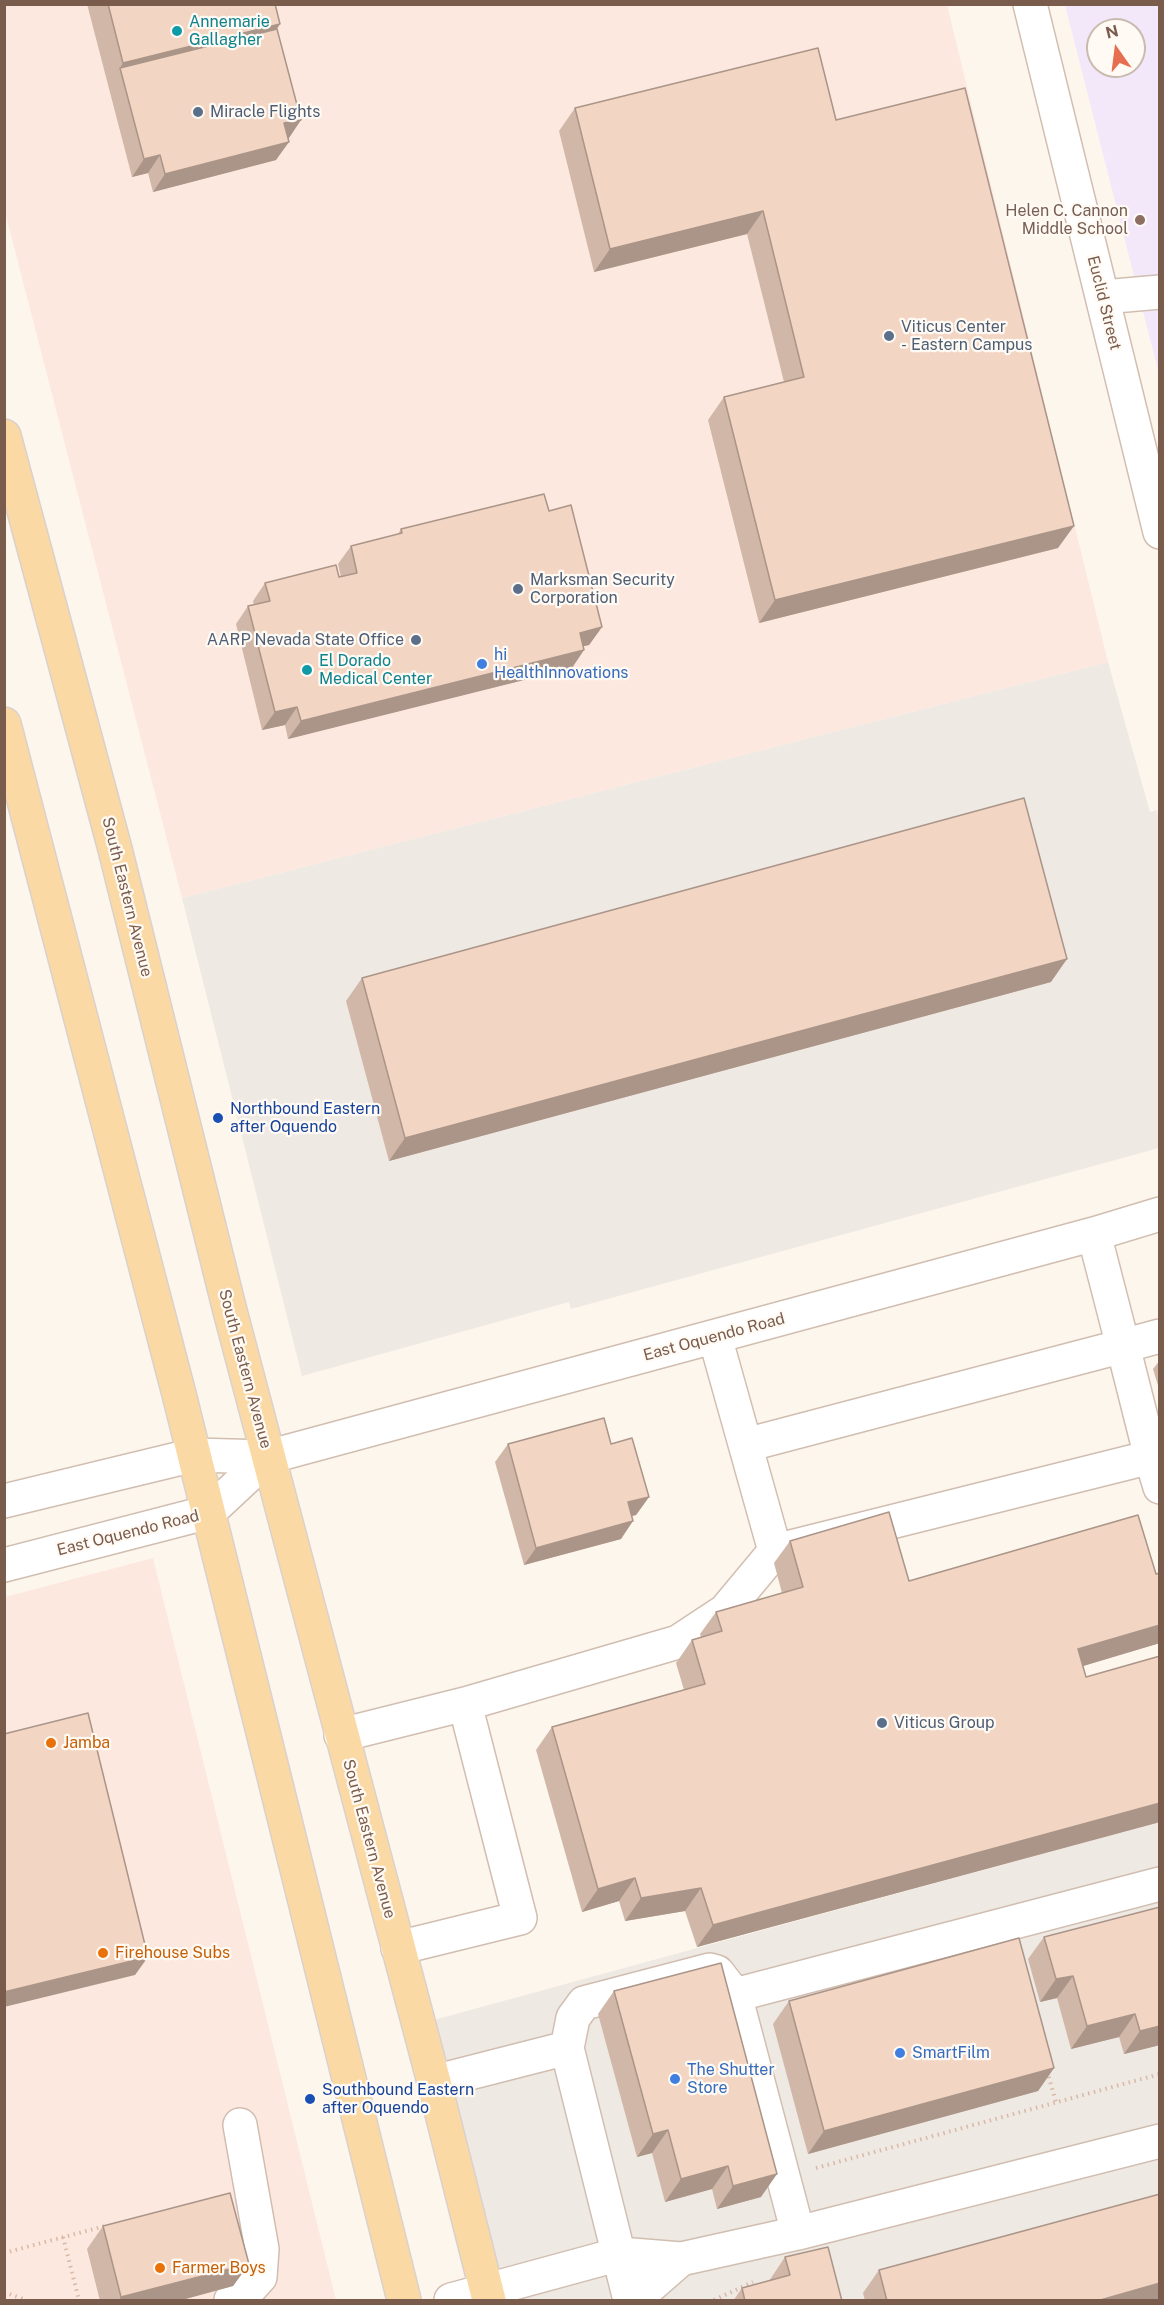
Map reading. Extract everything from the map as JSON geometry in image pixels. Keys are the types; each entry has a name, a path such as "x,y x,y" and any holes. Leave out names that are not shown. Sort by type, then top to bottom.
{"main road":[{"name":"South Eastern Avenue","path":"4,436 115,849 230,1311 434,2082 488,2296"},
{"path":"4,724 50,893 194,1455 404,2301"}],"street":[{"name":"Euclid Street","path":"1030,4 1160,532"},
{"path":"1103,297 1160,292"},
{"name":"East Oquendo Road","path":"4,1502 194,1455 268,1457 1094,1234 1160,1214"},
{"path":"341,1735 465,1704 678,1642 725,1611 776,1551 1155,1472 1094,1234"},
{"path":"746,1445 1160,1336"},
{"path":"715,1337 776,1551"},
{"name":"East Oquendo Road","path":"4,1565 208,1512 268,1457"},
{"path":"398,1948 520,1918 465,1704"},
{"path":"735,1995 1160,1884"},
{"path":"681,2259 632,2301 567,2048 573,2018 584,2003 710,1970 717,1971 735,1995 798,2232"},
{"path":"434,2082 567,2048"},
{"path":"231,2301 241,2298 260,2277 262,2249 240,2125"},
{"path":"451,2301 488,2296 620,2254 681,2259 1160,2141"}],"path":[{"path":"1047,2068 1056,2102"},
{"path":"783,2178 1160,2074"},
{"path":"4,2253 109,2225"},
{"path":"63,2237 79,2301"},
{"path":"4,2292 26,2301"}],"shaded area":[{"path":"4,5 947,5 1108,662 182,898 5,212"},
{"name":"Helen C. Cannon Middle School","path":"1065,5 1159,5 1159,374"},
{"path":"1108,662 1150,812 1157,810 1159,821 1159,1148 571,1309 569,1302 302,1376 182,898"},
{"path":"153,1558 336,2300 5,2300 5,1597"},
{"path":"1159,1822 1159,2300 489,2300 419,2024"}],"building":[{"path":"108,4 275,4 280,24 123,63"},
{"name":"Miracle Flights","path":"277,29 301,120 284,123 289,142 165,174 160,155 144,159 120,68"},
{"name":"Viticus Center - Eastern Campus","path":"818,48 836,120 965,88 1074,526 775,600 724,397 804,377 763,211 610,249 575,108"},
{"path":"544,494 549,511 571,505 602,627 580,633 584,650 301,721 297,707 275,712 248,606 270,601 265,583 336,565 339,577 357,573 351,546 402,533 401,529"},
{"path":"1024,798 1067,959 405,1138 362,978"},
{"path":"604,1418 611,1444 632,1438 649,1497 628,1502 633,1521 536,1548 508,1444"},
{"path":"889,1512 909,1581 1138,1515 1156,1574 1160,1573 1160,1625 1078,1649 1086,1677 1160,1656 1160,1803 713,1925 701,1888 641,1898 635,1878 598,1889 552,1727 705,1684 692,1640 722,1631 716,1612 803,1587 790,1541"},
{"path":"88,1713 148,1957 4,1992 4,1734"},
{"path":"1160,1907 1160,2026 1140,2031 1135,2014 1087,2026 1073,1976 1056,1979 1044,1937"},
{"path":"1019,1938 1054,2068 824,2131 789,2001"},
{"path":"721,1963 777,2174 733,2186 728,2166 681,2179 668,2130 653,2134 614,1991"},
{"name":"Farmer Boys","path":"230,2193 249,2264 121,2297 103,2226"},
{"path":"1160,2194 1160,2283 1097,2301 887,2301 879,2270"},
{"path":"828,2247 842,2301 745,2301 742,2288 790,2275 785,2257"}],"place":[{"name":"Annemarie Gallagher","path":"177,31"},
{"name":"Miracle Flights","path":"198,112"},
{"name":"Helen C. Cannon Middle School","path":"1140,220"},
{"name":"Viticus Center - Eastern Campus","path":"889,336"},
{"name":"Marksman Security Corporation","path":"518,589"},
{"name":"AARP Nevada State Office","path":"416,640"},
{"name":"hi HealthInnovations","path":"482,664"},
{"name":"El Dorado Medical Center","path":"307,670"},
{"name":"Northbound Eastern after Oquendo","path":"218,1118"},
{"name":"Viticus Group","path":"882,1723"},
{"name":"Jamba","path":"51,1743"},
{"name":"Firehouse Subs","path":"103,1953"},
{"name":"SmartFilm","path":"900,2053"},
{"name":"The Shutter Store","path":"675,2079"},
{"name":"Southbound Eastern after Oquendo","path":"310,2099"},
{"name":"Farmer Boys","path":"160,2268"}]}
